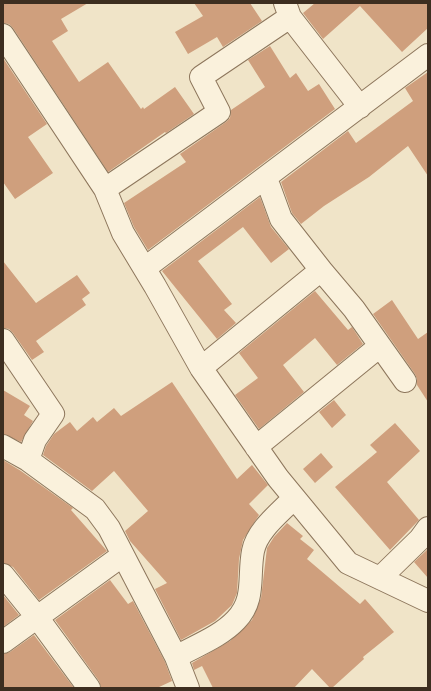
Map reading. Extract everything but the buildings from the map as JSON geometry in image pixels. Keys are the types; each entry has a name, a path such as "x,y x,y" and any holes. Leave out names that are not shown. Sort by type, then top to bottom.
{"street":[{"path":"105,189 220,112 201,77 288,10 360,107"},
{"path":"3,35 105,189 123,233 145,268 201,368 256,447 294,498 348,563 428,601"},
{"path":"145,268 428,55"},
{"path":"266,178 281,219 354,309 405,381"},
{"path":"201,368 321,270"},
{"path":"3,340 53,414 35,440 28,460"},
{"path":"256,447 380,346"},
{"path":"3,446 28,460 95,509 109,528 176,657 188,688"},
{"path":"176,657 223,631 236,620 250,599 253,550 258,539 294,498"},
{"path":"380,578 420,539 428,528"},
{"path":"3,642 123,555"},
{"path":"3,574 37,617 89,688"}]}
